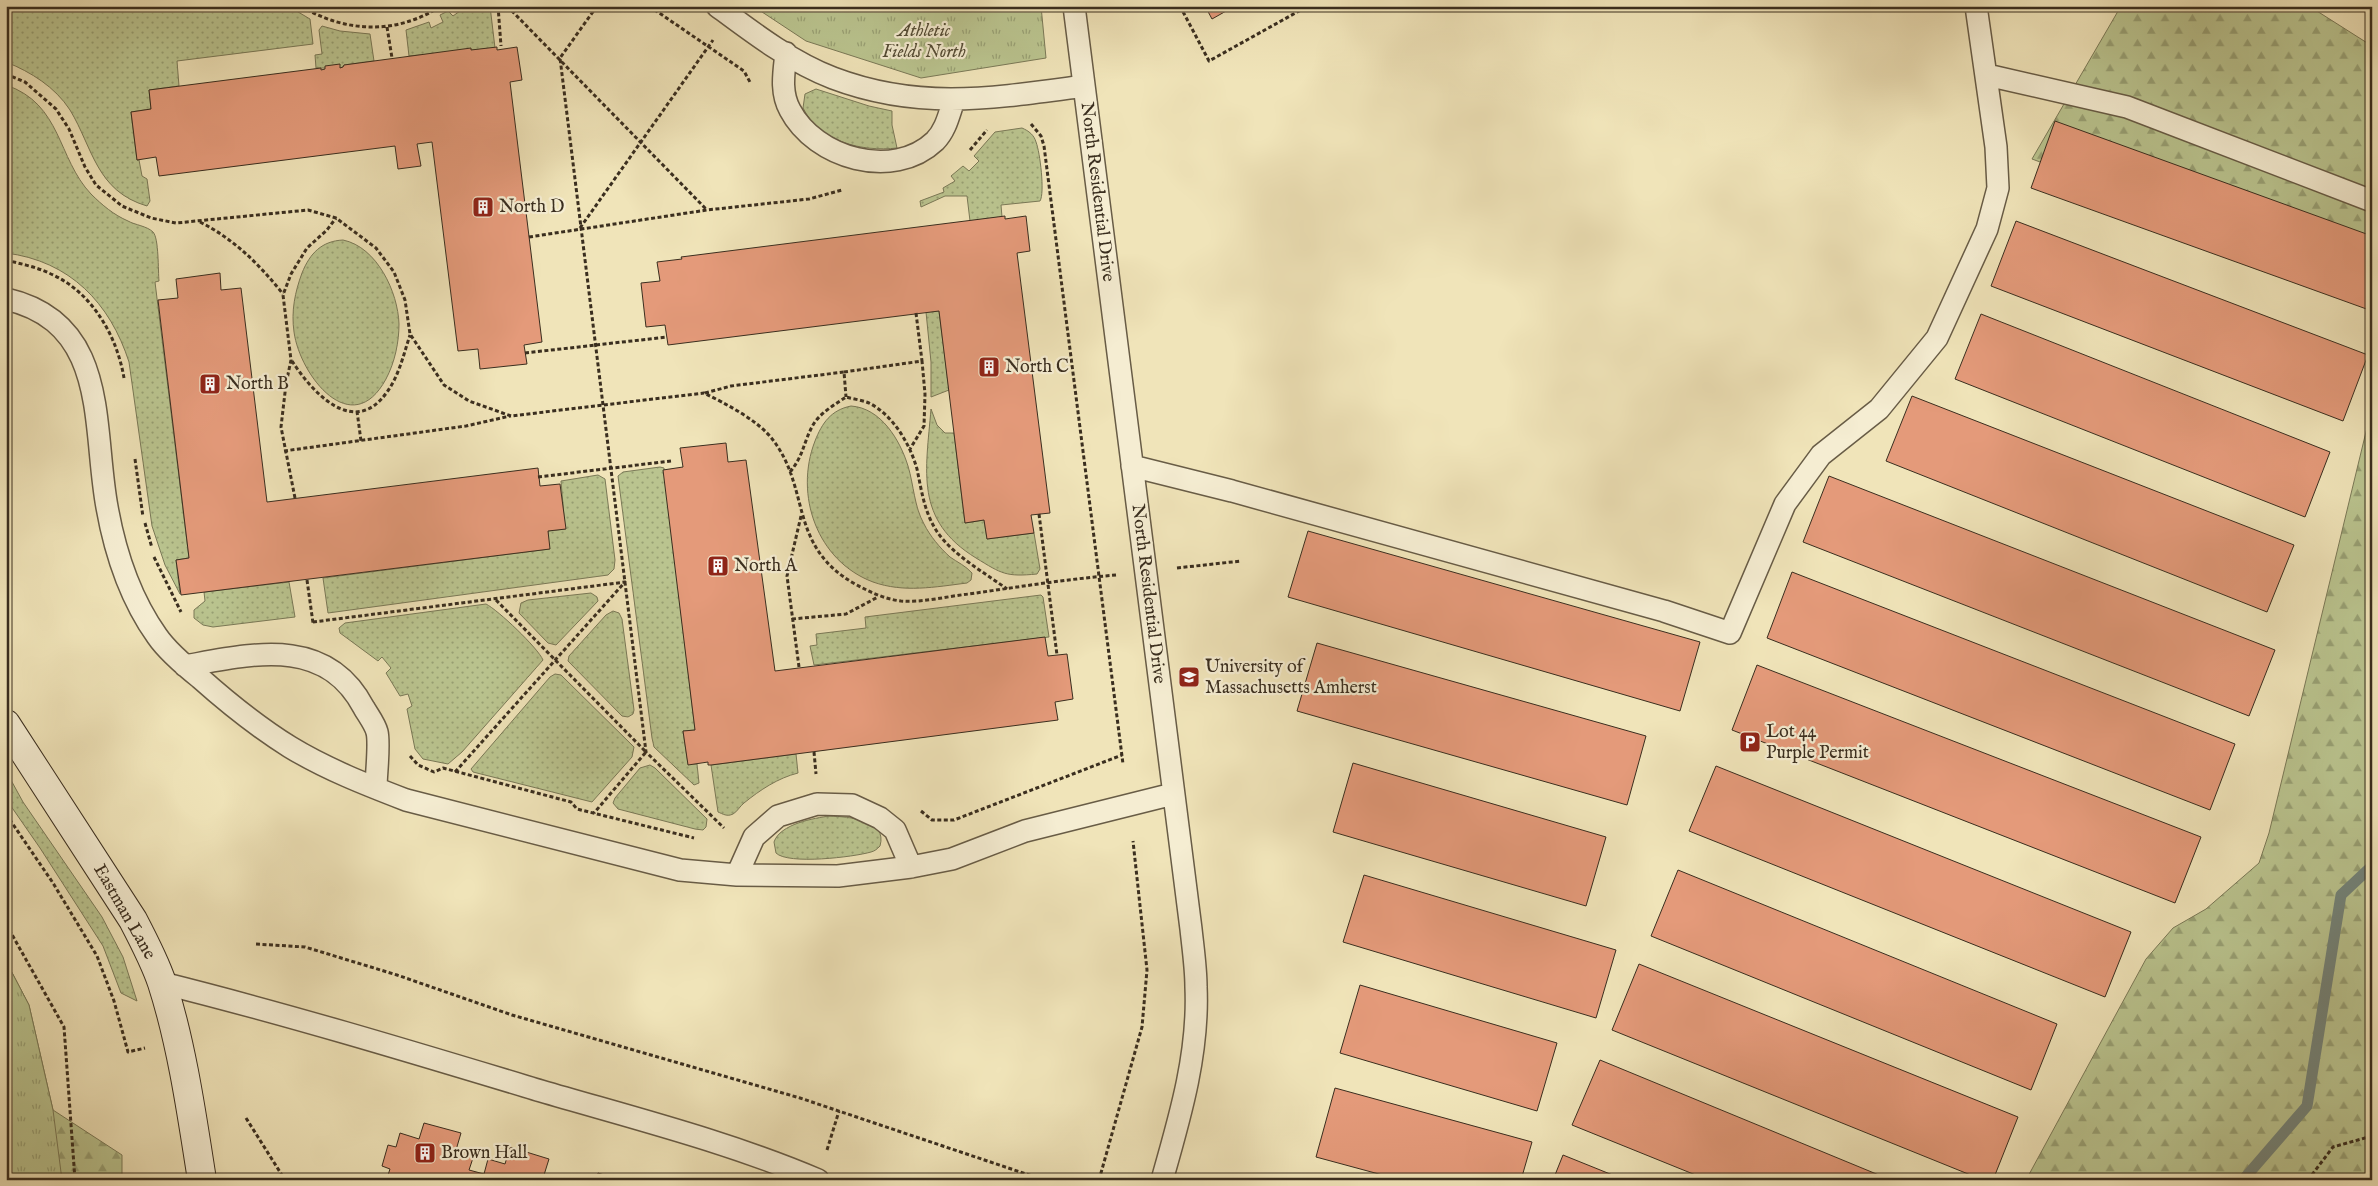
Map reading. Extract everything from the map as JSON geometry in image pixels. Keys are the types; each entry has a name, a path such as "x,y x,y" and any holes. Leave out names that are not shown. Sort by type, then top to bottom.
{"street":[{"name":"Eastman Lane","path":"6,724 134,920 162,983 177,1042 202,1180"}],"lane":[{"path":"717,6 786,54 831,77 875,91 919,98 954,100 992,98 1084,86"},
{"name":"North Residential Drive","path":"1074,6 1191,929 1196,988 1193,1048 1182,1110 1162,1180"},
{"path":"1132,466 1242,493 1664,611 1730,633 1785,504 1821,455 1879,408 1937,338 1987,229 1998,188 1996,147 1976,6"},
{"path":"786,54 783,86 789,109 800,125 821,144 842,154 864,160 885,161 904,158 918,153 934,141 944,129 954,100"},
{"path":"1987,75 2127,107 2372,201"},
{"path":"6,298 25,303 57,322 76,346 91,378 98,418 106,505 116,552 137,601 157,637 185,666 221,697 290,747 376,788 406,800 680,870 737,875 838,876 911,867 952,859 1025,831 1174,794"},
{"path":"185,666 248,655 290,654 326,665 356,692 377,732 376,788"},
{"path":"737,875 754,837 778,816 817,804 852,805 880,818 895,830 911,867"},
{"path":"162,983 244,1004 639,1120 780,1164 818,1180"}],"path":[{"path":"301,6 331,22 358,27 387,27 426,16 441,6"},
{"path":"498,6 501,46"},
{"path":"507,6 641,141 706,210"},
{"path":"594,813 646,752 560,58 597,6"},
{"path":"649,6 744,71 753,91"},
{"path":"1180,6 1209,61 1308,6"},
{"path":"387,27 392,58"},
{"path":"580,228 716,35"},
{"path":"6,74 25,82 56,110 69,129 85,167 96,185 122,206 151,218 176,223 308,210 336,218 376,248 394,272 405,300 410,334 444,385 469,401 510,416"},
{"path":"1023,123 1032,124 1042,136 1044,146 1123,764"},
{"path":"964,156 990,128"},
{"path":"836,186 842,190"},
{"path":"529,237 706,210 809,199 842,190 851,191"},
{"path":"294,498 281,427 291,360 284,295 291,274 307,248 327,230 336,218"},
{"path":"200,222 219,232 241,249 265,271 284,295"},
{"path":"6,260 52,274 83,297 110,332 120,358 124,385"},
{"path":"909,450 924,426 926,394 916,313"},
{"path":"291,360 313,392 347,412 365,410 377,403 388,392 398,370 410,334"},
{"path":"525,353 667,336"},
{"path":"284,451 466,426 510,416 704,393 731,386 922,361"},
{"path":"844,372 846,397"},
{"path":"704,393 729,406 772,439 790,472 801,516 814,546 826,563 843,577 879,596 902,601 1124,574"},
{"path":"790,472 800,460 813,424 830,407 846,397 869,403 890,420 905,438 916,468 928,515 941,537 959,554 1007,588"},
{"path":"357,411 360,441"},
{"path":"134,449 143,518 153,554 182,614"},
{"path":"538,477 671,460"},
{"path":"1039,514 1057,655"},
{"path":"799,667 786,576 801,516"},
{"path":"1167,568 1241,561"},
{"path":"307,580 313,629"},
{"path":"313,622 625,582"},
{"path":"455,772 625,582"},
{"path":"792,619 846,614 879,596"},
{"path":"495,599 646,752 727,830 721,835"},
{"path":"406,747 409,756 418,765 434,772 443,768 571,802 577,809 697,838"},
{"path":"814,752 816,777 824,777"},
{"path":"918,808 932,820 954,820 1122,755"},
{"path":"6,814 53,883 97,956 114,1001 128,1052 150,1047"},
{"path":"1099,1180 1142,1026 1147,970 1132,841"},
{"path":"6,924 64,1027 75,1180"},
{"path":"256,944 305,947 397,975 512,1015 791,1095 1044,1180"},
{"path":"827,1152 839,1111"},
{"path":"246,1118 285,1180"},
{"path":"2308,1180 2333,1147 2372,1136"}],"green space":[{"path":"6,6 288,6 310,19 313,44 177,61 179,86 149,90 151,109 131,112 137,160 139,160 142,176 147,179 150,201 147,206 130,199 106,179 98,167 70,110 57,94 42,81 6,62"},
{"path":"467,6 490,6 495,48 409,56 406,30 429,22 431,28 443,22 440,15 448,11 453,16"},
{"name":"Athletic Fields North","path":"753,6 1041,6 1046,58 921,78 806,41"},
{"path":"2121,6 2309,6 2372,46 2372,285 2032,159"},
{"path":"322,26 340,31 370,34 374,61 344,65 340,68 316,68 315,55 322,54 319,30"},
{"path":"6,85 24,94 38,105 49,118 71,164 91,194 113,213 123,219 148,228 155,235 159,281 155,282 189,558 176,560 180,594 165,565 152,526 129,362 111,321 99,304 68,275 50,265 6,253"},
{"path":"816,89 869,106 892,111 892,125 897,148 884,149 856,146 831,137 820,129 810,120 803,108 805,94"},
{"path":"1022,128 1033,135 1038,147 1042,181 1040,201 1001,205 1002,217 970,221 967,196 945,196 921,207 920,201 944,192 943,188 955,181 951,176 963,166 969,171 979,161 974,156 995,132"},
{"path":"343,240 355,244 375,261 390,285 398,311 398,338 392,366 386,379 373,397 358,404 344,403 330,396 317,383 306,367 298,349 293,324 296,294 302,273 309,260 323,246"},
{"path":"939,311 949,390 931,397 931,362 926,312"},
{"path":"851,406 862,408 880,419 894,436 908,466 916,503 924,524 943,550 972,573 971,580 967,583 908,588 873,582 854,572 837,559 825,542 815,524 809,504 807,483 809,462 815,441 824,423 833,414"},
{"path":"2372,407 2372,1180 2026,1180 2146,959 2173,928 2206,909 2259,863 2269,833"},
{"path":"931,409 937,425 945,433 954,433 965,523 984,520 987,539 1034,533 1040,569 1037,574 1018,575 992,568 956,543 942,527 933,511 928,492 927,453"},
{"path":"664,468 695,730 683,731 688,764 697,764 699,783 694,785 654,747 618,476 623,472"},
{"path":"598,475 605,479 615,560 614,569 608,575 328,613 323,578 549,549 548,531 565,529 561,481"},
{"path":"289,582 295,617 213,627 203,625 194,618 194,610 205,601 204,592"},
{"path":"591,593 597,597 598,601 556,645 548,643 519,613 521,603 528,600"},
{"path":"1041,595 1043,597 1049,637 814,665 810,646 817,645 816,634 866,628 865,617"},
{"path":"486,604 517,630 534,647 543,660 462,752 448,764 423,759 415,749 407,709 412,706 408,694 400,696 386,673 391,668 382,657 378,661 340,633 339,628 345,623"},
{"path":"613,611 619,613 622,619 634,710 633,714 628,717 622,716 568,661 569,656 606,615"},
{"path":"555,674 561,675 634,747 632,757 592,802 473,772 471,769 550,677"},
{"path":"796,754 798,773 776,781 763,789 731,815 718,812 711,765"},
{"path":"650,765 707,819 706,827 703,830 618,809 613,803 640,768"},
{"path":"6,771 23,802 102,917 123,957 137,1001 121,993 103,946 6,799"},
{"path":"830,816 847,817 865,821 872,825 878,830 881,837 880,846 874,851 837,858 794,859 783,857 776,853 774,842 777,836 790,826 815,818"},
{"path":"6,961 29,1005 53,1110 122,1155 122,1180 6,1180"},
{"path":"6,961 29,1005 53,1110 62,1180 6,1180"}],"building":[{"path":"1205,6 1235,6 1212,19"},
{"name":"North D","path":"497,47 497,50 517,47 522,80 510,82 542,342 524,345 527,364 480,369 478,349 458,351 432,142 417,144 421,166 398,169 395,146 159,176 156,157 137,160 131,112 151,109 149,90 321,68 321,70 325,69 325,66 340,64 340,68 344,65 471,48 471,50"},
{"path":"2055,121 2372,236 2372,311 2031,188"},
{"name":"North C","path":"1005,216 1005,219 1026,216 1030,251 1017,253 1050,513 1031,515 1034,533 987,539 984,520 965,523 939,311 668,345 665,325 646,327 641,283 660,281 657,262 682,259 681,257"},
{"path":"2016,221 2368,355 2343,421 1991,286"},
{"name":"North B","path":"220,273 221,290 241,288 267,502 538,468 540,486 560,484 566,529 548,531 550,549 181,595 176,560 189,558 158,300 178,298 176,279"},
{"path":"1981,314 2330,452 2305,517 1955,379"},
{"path":"1912,396 2294,545 2267,612 1886,461"},
{"name":"North A","path":"726,443 728,462 746,460 775,671 1045,637 1048,656 1067,654 1073,699 1055,702 1058,720 711,765 708,765 708,762 688,765 683,731 695,730 663,470 683,467 680,448"},
{"path":"1829,476 2275,650 2249,716 1803,542"},
{"path":"1308,531 1700,642 1680,711 1288,597"},
{"path":"1792,572 2235,744 2210,810 1767,638"},
{"path":"1317,643 1646,736 1627,805 1297,711"},
{"path":"1757,665 2201,837 2175,903 1732,730"},
{"path":"1353,763 1606,837 1586,906 1333,832"},
{"path":"1716,766 2131,932 2105,997 1689,831"},
{"path":"1678,870 2057,1024 2031,1090 1651,936"},
{"path":"1364,875 1616,950 1596,1018 1343,942"},
{"path":"1639,964 2018,1117 1993,1180 1983,1180 1612,1030"},
{"path":"1360,985 1557,1043 1537,1111 1340,1053"},
{"path":"1600,1060 1891,1180 1708,1180 1572,1125"},
{"path":"1335,1088 1532,1142 1521,1180 1401,1180 1316,1157"},
{"name":"Brown Hall","path":"424,1123 461,1133 456,1150 474,1155 469,1170 484,1174 488,1159 505,1164 510,1147 549,1159 544,1175 560,1180 378,1180 379,1176 387,1178 390,1169 382,1166 388,1145 396,1147 400,1133 419,1139"},
{"path":"1563,1155 1625,1180 1553,1180"},
{"path":"598,1173 620,1180 596,1180"}],"waterway":[{"path":"2243,1180 2307,1106 2341,895 2372,866"}],"place":[{"name":"North D","path":"483,207"},
{"name":"North C","path":"989,367"},
{"name":"North B","path":"210,384"},
{"name":"North A","path":"718,566"},
{"name":"University of Massachusetts Amherst","path":"1189,677"},
{"name":"Lot 44 Purple Permit","path":"1750,742"},
{"name":"Brown Hall","path":"425,1153"}]}
